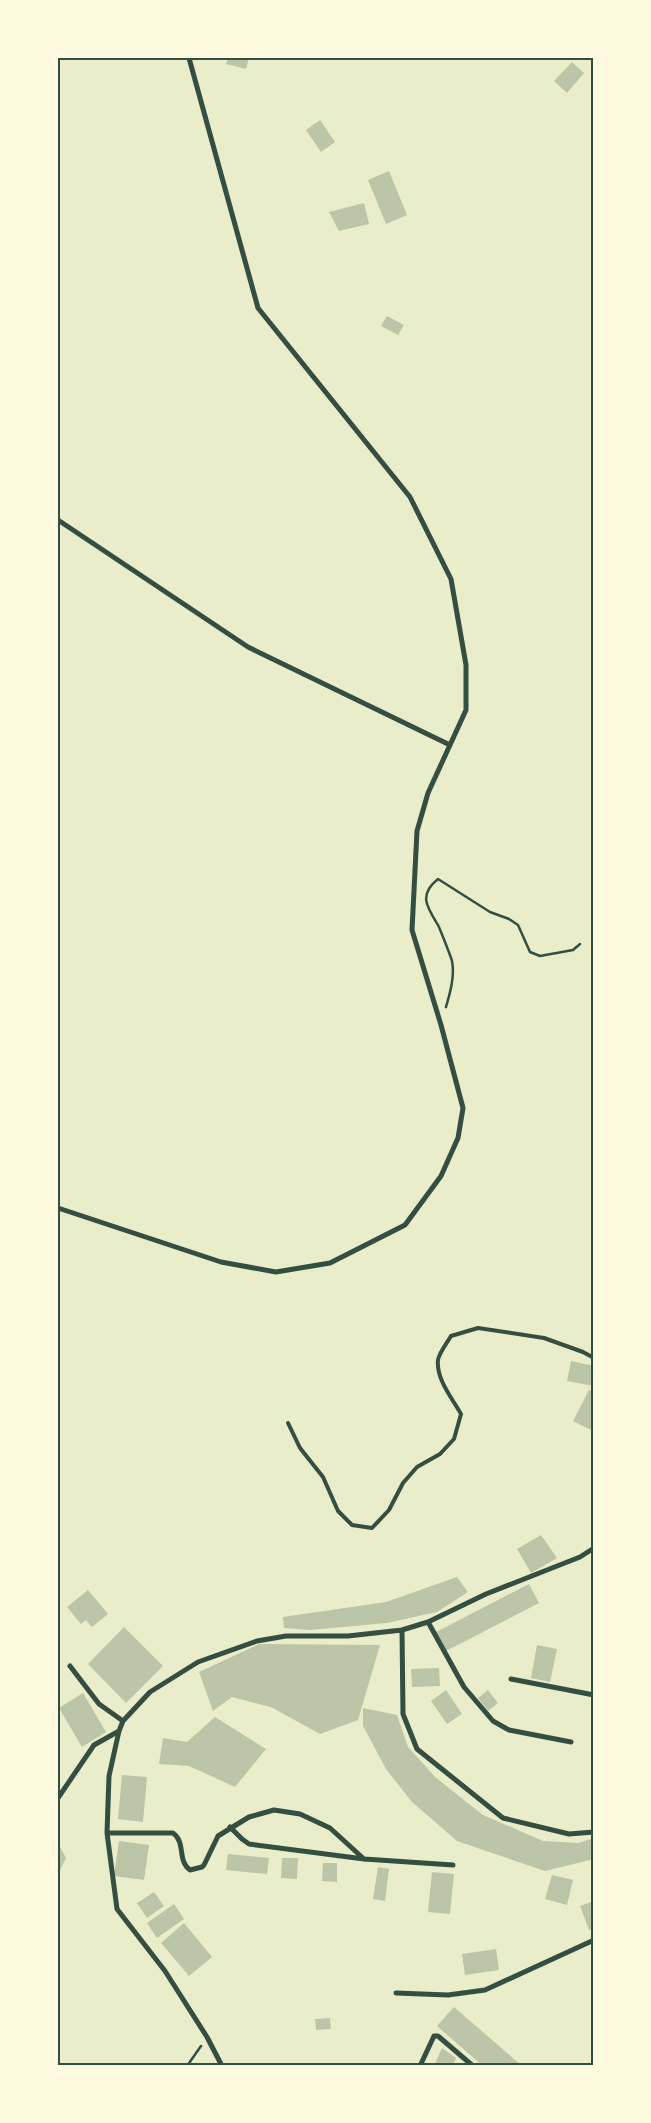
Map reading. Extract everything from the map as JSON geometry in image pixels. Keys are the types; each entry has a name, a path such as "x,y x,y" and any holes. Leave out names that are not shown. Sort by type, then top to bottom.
{"street":[{"path":"58,1208 220,1262 276,1272 330,1263 405,1225 441,1176 458,1138 463,1108 412,930 417,831 428,793 466,710 466,665 451,578 410,497 258,308 188,58"},
{"path":"58,520 248,646 450,745"},
{"path":"222,2066 208,2037 165,1971 117,1909 107,1833 109,1776 123,1721 150,1692 198,1662 257,1641 286,1636 348,1636 402,1630 428,1622 486,1594 580,1557 594,1548"},
{"path":"428,1622 464,1686 493,1721 509,1730 571,1742"},
{"path":"402,1630 404,1714 417,1749 502,1818 569,1834 594,1832"},
{"path":"70,1666 99,1704 123,1721"},
{"path":"511,1679 594,1695"},
{"path":"58,1798 94,1745 119,1731"},
{"path":"107,1833 173,1833 180,1839 184,1865 190,1870 202,1867 218,1836 230,1827 249,1818 274,1810 300,1814 330,1828 364,1859"},
{"path":"230,1827 249,1844 364,1859 454,1865"},
{"path":"396,1993 448,1995 485,1990 594,1940"},
{"path":"420,2066 434,2036 438,2036 473,2066"}],"lane":[{"path":"288,1422 300,1448 322,1477 338,1511 352,1525 372,1528 389,1510 402,1483 412,1472 417,1467 440,1454 454,1439 460,1414 449,1391 440,1381 438,1359 451,1336 478,1328 544,1338 594,1358"}],"path":[{"path":"441,1026 451,987 452,961 439,927 428,911 426,901 428,887 438,879 490,912 509,919 518,925 530,952 540,956 573,950 580,944"},
{"path":"187,2066 208,2037"}],"building":[{"path":"228,58 249,58 246,69 226,64"},
{"path":"572,62 584,73 567,93 554,81"},
{"path":"320,120 335,142 321,152 306,130"},
{"path":"389,171 407,215 386,224 368,180"},
{"path":"364,203 369,224 339,231 329,212"},
{"path":"387,316 404,325 398,335 381,326"},
{"path":"571,1361 594,1366 594,1386 567,1381"},
{"path":"589,1390 594,1392 594,1425 591,1430 573,1421"},
{"path":"541,1535 557,1558 531,1573 517,1549"},
{"path":"457,1577 468,1592 437,1612 387,1623 310,1630 284,1628 283,1617 386,1602"},
{"path":"529,1584 539,1603 446,1651 436,1632"},
{"path":"88,1590 108,1614 92,1627 86,1620 81,1624 67,1607"},
{"path":"124,1627 163,1666 126,1703 88,1664"},
{"path":"259,1644 380,1645 358,1720 320,1734 271,1707 232,1697 213,1711 199,1672"},
{"path":"537,1645 557,1649 550,1682 531,1678"},
{"path":"439,1668 440,1686 412,1687 411,1669"},
{"path":"446,1690 462,1714 447,1724 431,1701"},
{"path":"488,1690 498,1703 488,1711 478,1698"},
{"path":"83,1693 106,1732 82,1747 59,1708"},
{"path":"363,1708 397,1715 408,1747 435,1777 483,1815 543,1841 578,1843 594,1838 594,1859 545,1871 457,1841 412,1802 386,1769 363,1726"},
{"path":"215,1717 266,1749 235,1787 189,1766 159,1764 163,1738 187,1742"},
{"path":"122,1775 147,1777 143,1822 118,1819"},
{"path":"119,1841 149,1845 144,1880 114,1876"},
{"path":"58,1843 66,1858 58,1874"},
{"path":"228,1854 269,1858 267,1874 226,1870"},
{"path":"282,1858 298,1858 297,1879 281,1878"},
{"path":"323,1863 337,1863 337,1882 322,1881"},
{"path":"378,1867 389,1869 385,1901 373,1899"},
{"path":"432,1872 454,1874 450,1914 428,1912"},
{"path":"552,1875 573,1880 567,1905 545,1899"},
{"path":"154,1892 164,1906 147,1918 137,1903"},
{"path":"594,1901 594,1929 589,1930 580,1906"},
{"path":"174,1904 184,1919 157,1938 147,1923"},
{"path":"184,1923 212,1957 189,1976 161,1943"},
{"path":"496,1949 499,1970 465,1975 462,1954"},
{"path":"454,2007 522,2066 483,2066 437,2026"},
{"path":"330,2018 331,2029 316,2030 315,2019"},
{"path":"442,2048 456,2058 454,2063 456,2066 434,2066"}]}
